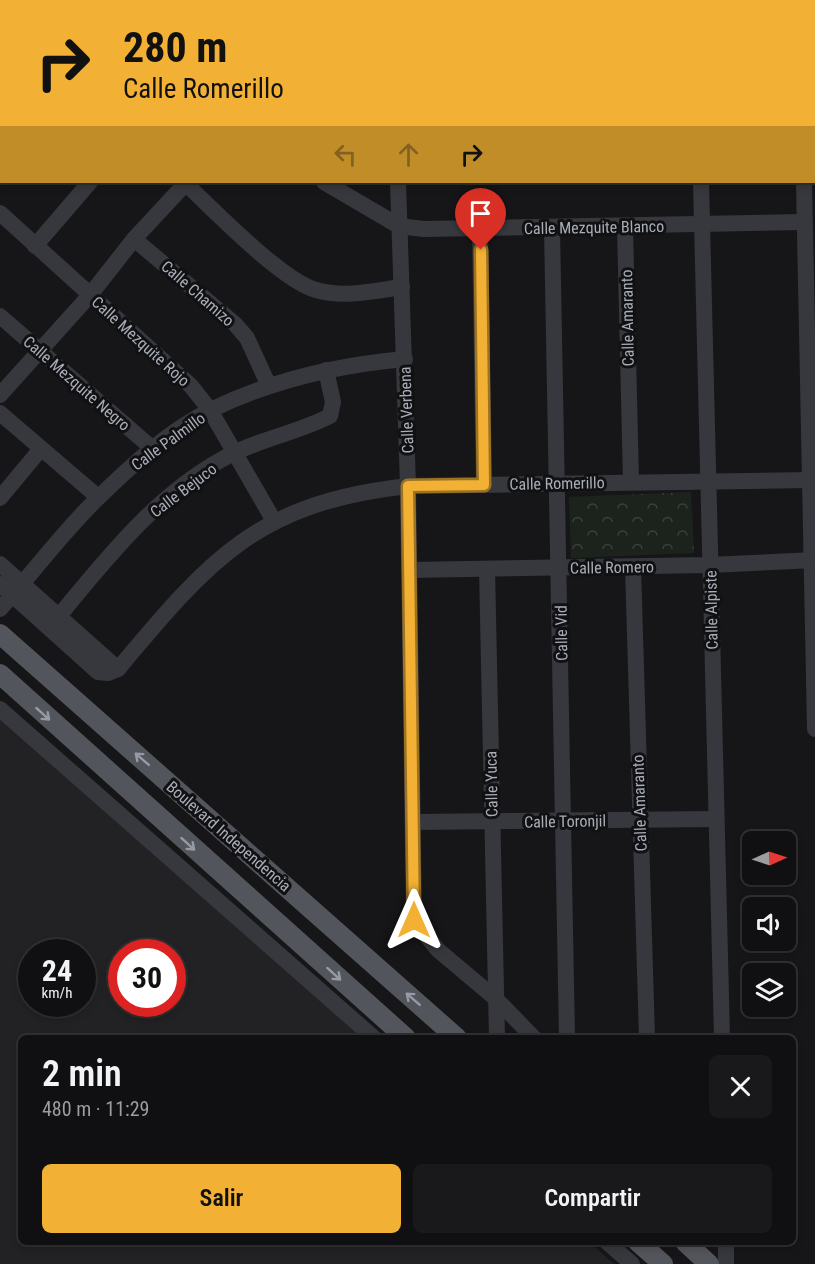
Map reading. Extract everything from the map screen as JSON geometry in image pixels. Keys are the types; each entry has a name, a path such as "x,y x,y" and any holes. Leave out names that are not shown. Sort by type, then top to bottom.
{"main road":[{"name":"Boulevard Independencia","path":"0,634 454,1035"},
{"name":"Boulevard Independencia","path":"0,675 403,1035"},
{"path":"641,1245 663,1264"},
{"path":"688,1245 709,1264"}],"street":[{"path":"35,246 89,183"},
{"path":"0,395 90,295 134,239 185,183"},
{"path":"187,183 270,260 314,290 356,294 402,287"},
{"name":"Calle Mezquite Blanco","path":"326,183 399,226 480,229 804,222"},
{"name":"Calle Verbena","path":"398,183 410,570 414,920 438,950 495,998 531,1035"},
{"name":"Calle Alpiste","path":"701,183 722,1035"},
{"path":"808,183 804,222 815,729"},
{"name":"Calle Mezquite Rojo","path":"0,213 184,380 210,410 274,521"},
{"name":"Calle Amaranto","path":"626,226 630,482"},
{"name":"Calle Vid","path":"552,228 567,1035"},
{"path":"480,229 484,485"},
{"name":"Calle Chamizo","path":"134,239 235,324 247,338 269,386"},
{"name":"Calle Mezquite Negro","path":"0,316 153,449"},
{"name":"Calle Palmillo","path":"0,609 12,588 98,497 153,449 210,410 269,386 326,370 405,359"},
{"name":"Calle Bejuco","path":"59,616 144,519 190,480 235,453 330,416 333,402 326,370"},
{"path":"0,413 40,450 98,497"},
{"path":"0,498 40,450"},
{"name":"Calle Romerillo","path":"118,669 200,575 243,539 274,521 338,498 408,486 810,480"},
{"name":"Calle Romero","path":"410,570 710,566 813,560"},
{"path":"0,564 12,588 98,672 108,674 118,669 59,616 12,588"},
{"name":"Calle Amaranto","path":"633,567 647,1035"},
{"name":"Calle Yuca","path":"487,569 497,1035"},
{"path":"0,709 371,1035"},
{"name":"Calle Toronjil","path":"414,822 716,819"},
{"path":"610,1245 632,1264"},
{"path":"726,1245 726,1264"}],"shaded area":[{"path":"0,714 359,1035 18,1035 18,1245 592,1245 614,1264 0,1264"}],"green space":[{"path":"691,492 694,553 571,558 569,497"}],"route":[{"path":"414,920 408,486 484,485 481,250"}]}
